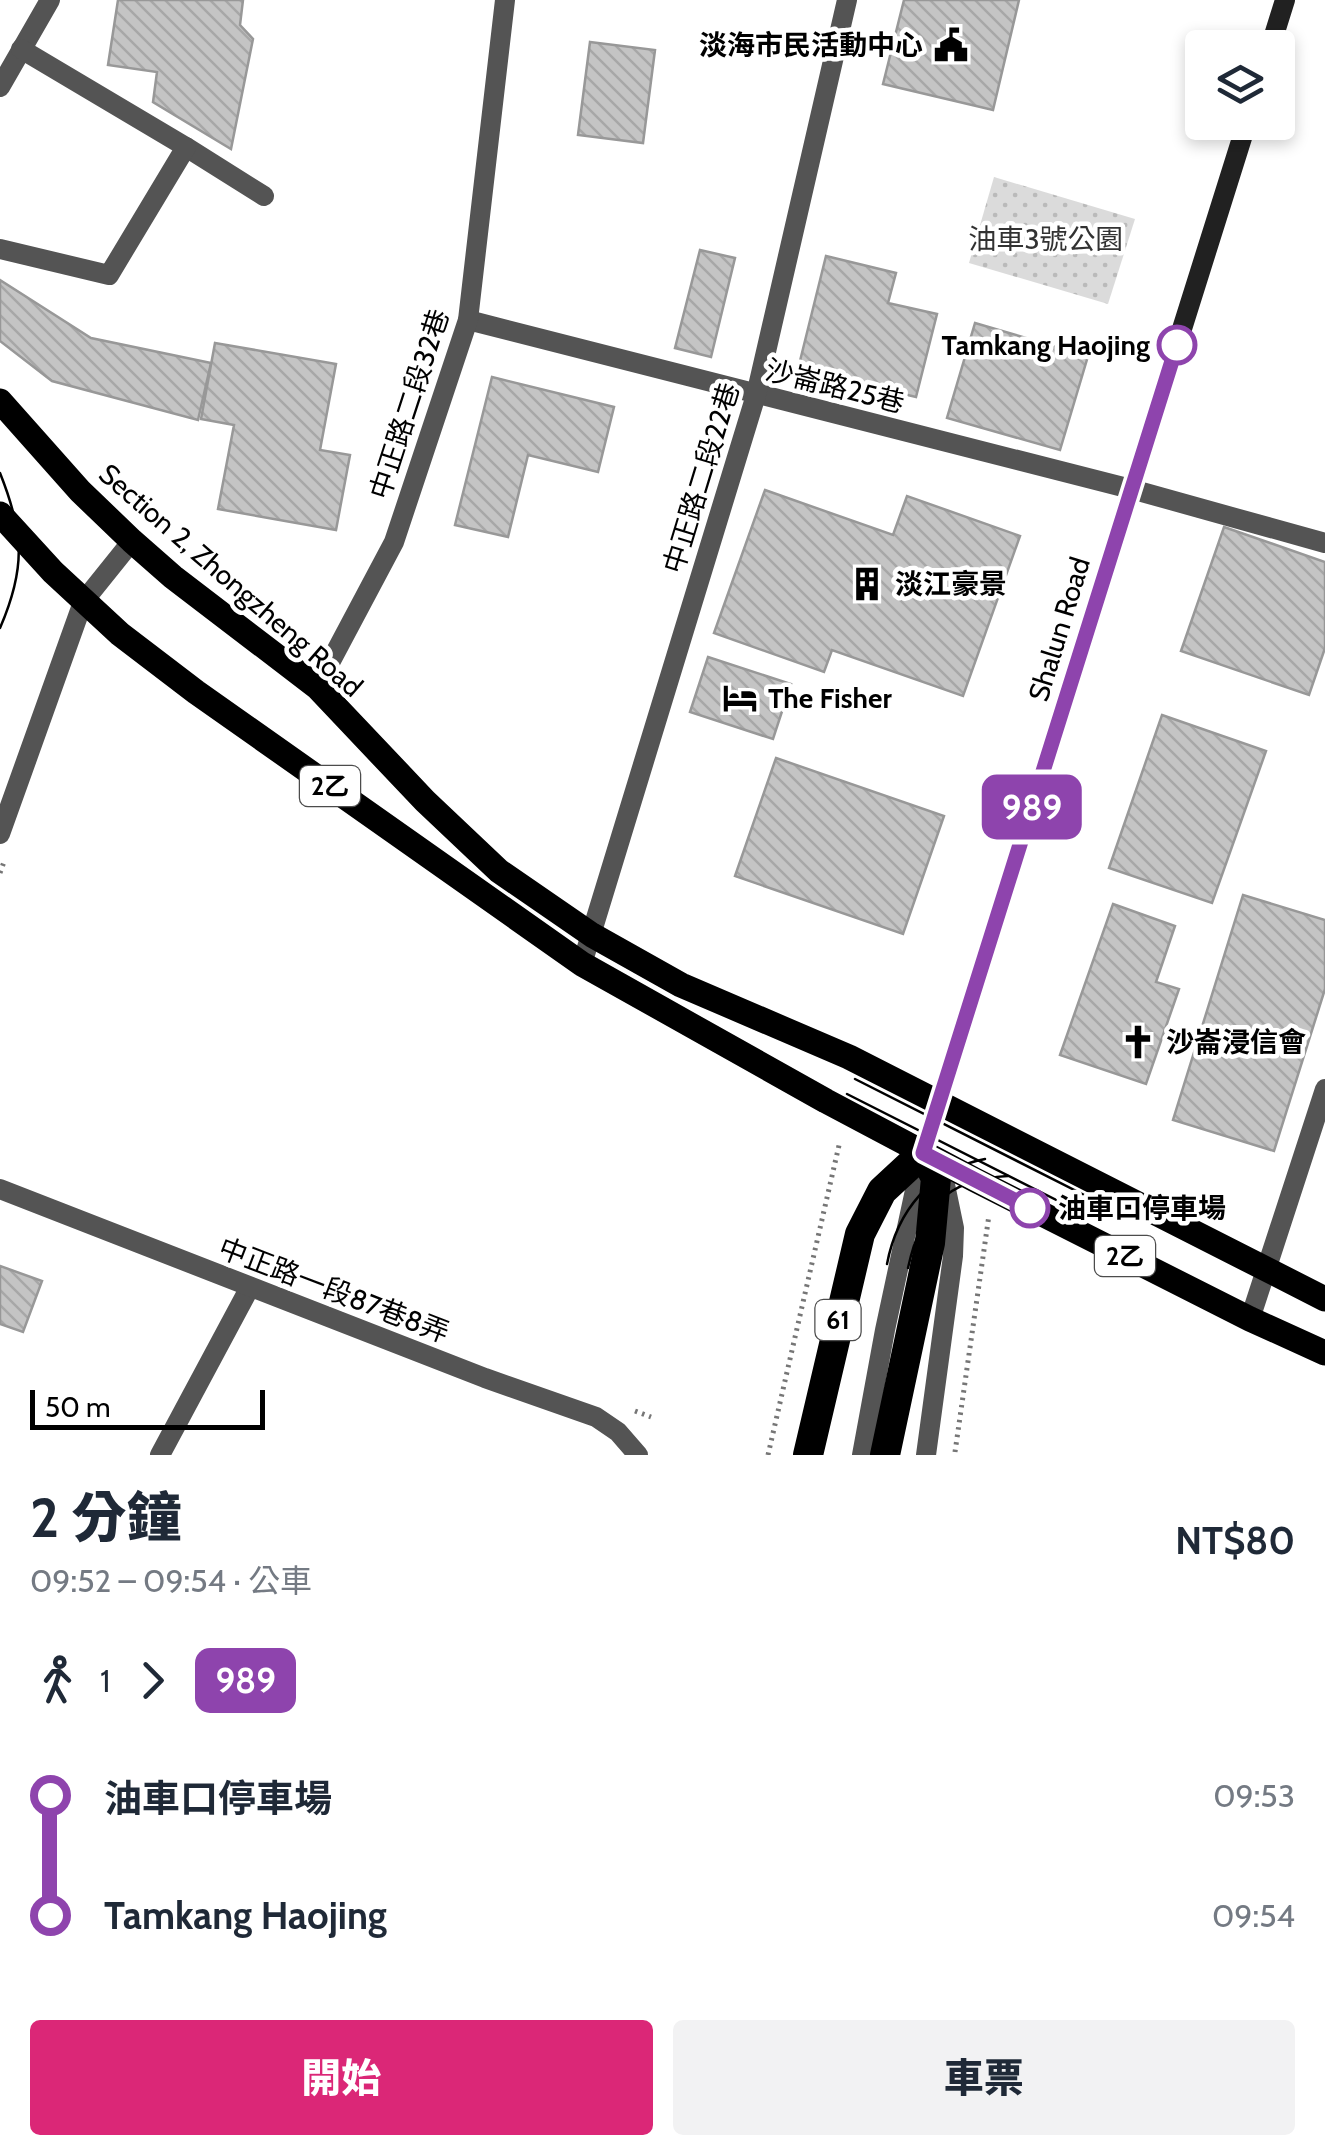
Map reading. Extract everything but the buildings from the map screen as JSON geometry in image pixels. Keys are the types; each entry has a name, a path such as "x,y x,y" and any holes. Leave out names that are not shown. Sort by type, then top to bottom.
{"highway":[{"name":"61","path":"808,1455 860,1234 882,1190 923,1153"},
{"path":"885,1455 933,1218 936,1178 923,1153"}],"main road":[{"name":"Section 2, Zhongzheng Road","path":"0,401 80,492 173,577 317,687 499,872 592,935 715,1002 849,1057 939,1102"},
{"name":"2乙","path":"0,514 84,602 196,692 582,964 923,1153 1325,1353"},
{"name":"2乙","path":"939,1102 1325,1299"}],"street":[{"path":"0,86 50,0"},
{"name":"中正路二段32巷","path":"317,687 394,542 468,320 505,0"},
{"name":"中正路二段22巷","path":"582,964 756,395 846,0"},
{"path":"1276,30 1285,0"},
{"path":"22,49 264,196"},
{"name":"Shalun Road","path":"923,1153 1241,140"},
{"path":"0,250 108,274 186,147"},
{"name":"沙崙路25巷","path":"468,320 1325,543"},
{"path":"0,834 84,602 132,541"},
{"path":"1250,1319 1325,1089"},
{"path":"798,1455 825,1317 850,1230 874,1186 894,1164 923,1153"},
{"path":"862,1455 923,1153"},
{"path":"923,1153 943,1174 954,1228 926,1455"},
{"name":"中正路一段87巷8弄","path":"0,1189 485,1378 596,1417 618,1432 638,1455"},
{"path":"160,1455 250,1286"}],"path":[{"path":"768,1455 841,1136"},
{"path":"955,1455 989,1214"}],"green space":[{"name":"油車3號公園","path":"994,177 1135,219 1108,304 969,263"}],"tram line":[{"path":"0,473 14,514 19,550 14,587 0,628"},
{"path":"855,1079 1098,1202"},
{"path":"847,1094 1090,1217"},
{"path":"887,1264 899,1227 919,1195 948,1172 985,1159"},
{"path":"908,1268 920,1229 939,1201 968,1183 1008,1176"}],"bus line":[{"name":"989","path":"1030,1208 923,1153 1177,345"}],"place":[{"name":"淡海市民活動中心","path":"951,45"},
{"name":"Tamkang Haojing","path":"1177,345"},
{"name":"淡江豪景","path":"867,584"},
{"name":"The Fisher","path":"740,698"},
{"name":"沙崙浸信會","path":"1138,1042"},
{"name":"油車口停車場","path":"1030,1208"}]}
